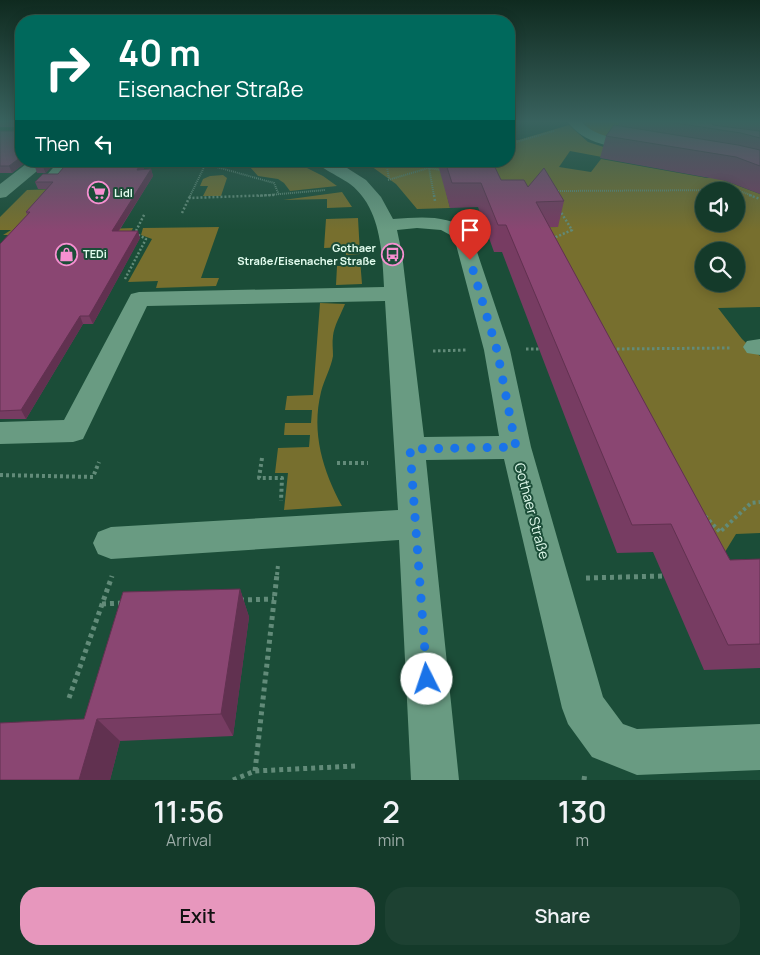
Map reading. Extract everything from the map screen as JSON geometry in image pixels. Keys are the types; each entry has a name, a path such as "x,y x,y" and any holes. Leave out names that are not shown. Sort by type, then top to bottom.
{"street":[{"path":"0,193 32,167"},
{"path":"53,177 62,167"},
{"path":"334,167 362,185 374,198 387,225 410,449 434,780"},
{"name":"Gothaer Straße","path":"387,225 440,224 450,226 463,235 497,350 516,447 584,708 608,741 637,752 760,747"},
{"path":"0,432 73,431 139,299 395,294"},
{"path":"410,449 516,447"},
{"path":"112,557 416,524"}],"path":[{"path":"182,213 204,167"},
{"path":"216,167 274,184 279,195"},
{"path":"387,167 390,179"},
{"path":"386,180 433,167"},
{"path":"429,168 448,172"},
{"path":"429,168 440,224"},
{"path":"189,198 279,195 326,190"},
{"path":"549,191 737,190 760,199"},
{"path":"554,242 556,237 572,230 558,207"},
{"path":"139,299 120,289 146,239 135,233 145,213"},
{"path":"618,357 611,349 758,347"},
{"path":"0,474 93,477 98,462"},
{"path":"337,463 368,463"},
{"path":"703,514 720,532 751,503 760,502"},
{"path":"69,698 102,604 112,557"},
{"path":"255,771 278,560"},
{"path":"550,579 663,576"},
{"path":"236,600 274,599"},
{"path":"102,604 131,603"},
{"path":"233,780 255,771 354,766"}],"shaded area":[{"path":"515,157 566,157 559,167 591,172 601,159 707,178 715,177 728,182 695,182 695,232 745,232 745,188 760,194 760,307 718,308 742,339 760,356 760,533 736,534 720,560 507,228 558,227 445,187 450,208 417,209 396,184 372,167 515,167"},
{"path":"250,167 305,167 337,186 290,191 278,179 258,176"},
{"path":"223,175 227,178 221,196 203,196 208,186 200,186 203,179 210,176"},
{"path":"56,189 104,229 133,228 129,236 3,235 11,230 0,230 0,217 27,190"},
{"path":"342,192 352,207 327,208 327,199 283,200"},
{"path":"358,218 360,254 346,255 346,247 324,248 326,219"},
{"path":"219,227 201,278 219,278 216,286 156,288 158,281 128,282 152,239 141,235 143,228"},
{"path":"347,259 360,259 362,284 336,285 337,266 347,266"},
{"path":"320,303 345,304 334,332 333,356 321,392 317,422 324,465 342,506 284,510 288,473 275,473 278,448 309,447 310,435 284,435 285,423 311,423 312,410 285,410 287,396 313,395"}],"building":[{"path":"0,157 15,157 15,162 9,166 0,166"},
{"path":"737,157 760,157 760,166"},
{"path":"64,167 139,167 137,170 151,169 112,231 138,231 89,316 80,316 21,410 0,411 0,244 30,212 26,212 53,182 35,182 43,174 58,174"},
{"path":"447,167 495,167 501,180 524,180 528,187 544,168 564,201 536,202 730,560 760,559 760,644 728,645 671,524 632,525 506,225 498,225 481,183 452,183"},
{"path":"240,589 221,714 97,719 79,780 0,780 0,723 84,719 123,592"}],"place":[{"name":"Lidl","path":"98,193"},
{"name":"TEDi","path":"67,254"},
{"name":"Gothaer Straße/Eisenacher Straße","path":"392,254"}],"route":[{"path":"427,679 410,449 516,447 497,350 470,260"}]}
